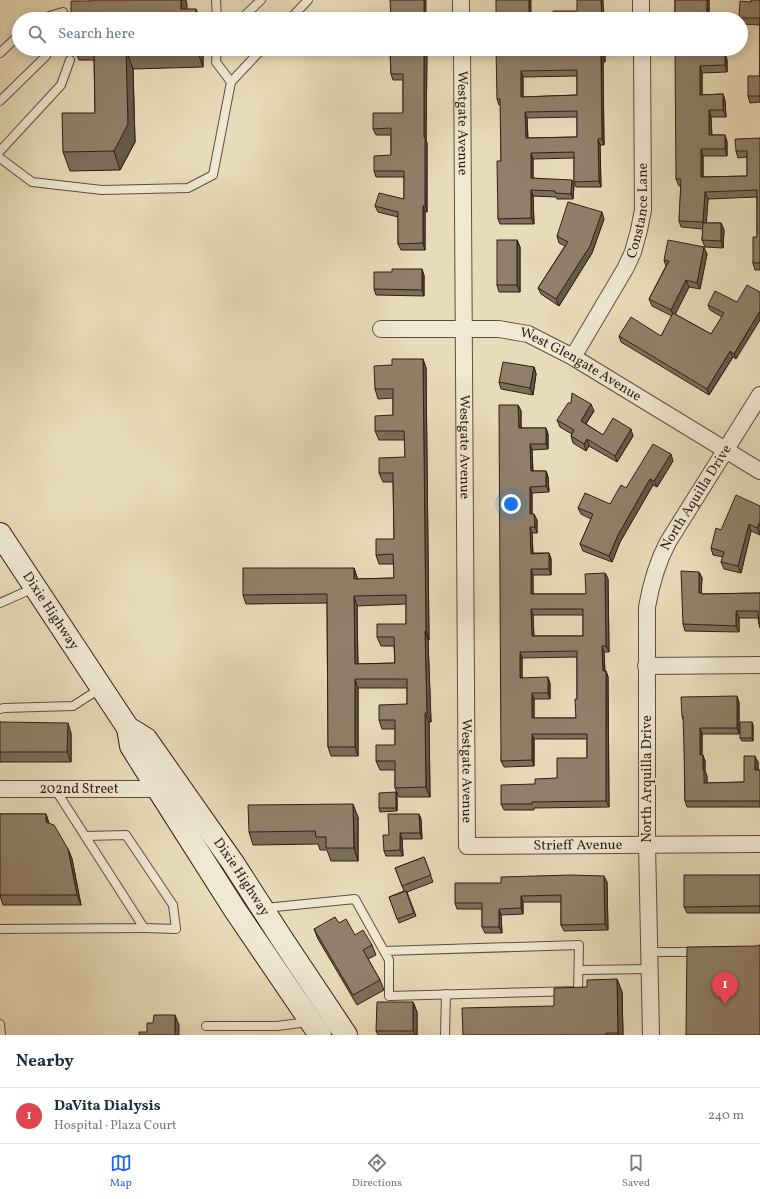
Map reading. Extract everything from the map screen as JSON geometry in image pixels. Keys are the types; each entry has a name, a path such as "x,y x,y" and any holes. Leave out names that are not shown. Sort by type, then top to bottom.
{"main road":[{"name":"Dixie Highway","path":"0,534 128,728 131,746 235,910 315,1028"},
{"name":"Dixie Highway","path":"128,728 146,739 233,863 346,1035"}],"street":[{"path":"461,0 461,12"},
{"path":"641,0 641,12"},
{"name":"Westgate Avenue","path":"462,56 468,846"},
{"name":"Constance Lane","path":"573,357 625,269 633,252 639,230 643,210 642,56"},
{"name":"West Glengate Avenue","path":"380,329 499,329 528,334 573,357 760,471"},
{"name":"North Aquilla Drive","path":"647,607 651,583 661,555 725,449 760,395"},
{"name":"North Arquilla Drive","path":"647,607 647,844 651,1035"},
{"path":"646,666 760,665"},
{"name":"202nd Street","path":"0,789 158,789"},
{"name":"Strieff Avenue","path":"468,846 760,844"}],"lane":[{"path":"216,0 217,12"},
{"path":"249,12 262,0"},
{"path":"297,12 308,0"},
{"path":"0,53 12,42"},
{"path":"0,101 46,56"},
{"path":"216,56 216,62 230,82"},
{"path":"0,158 32,182 102,190 188,188 213,175 230,82 255,56"},
{"path":"0,152 62,85 70,60"},
{"path":"0,603 35,587"},
{"path":"0,709 73,706 102,688"},
{"path":"55,789 144,928"},
{"path":"0,929 176,929 173,905 126,835 85,836"},
{"path":"262,909 355,899 389,960 389,996 578,991 580,945 384,950"},
{"path":"650,952 705,952"},
{"path":"579,970 650,969"},
{"path":"445,1035 446,994"},
{"path":"0,1024 1,1035"},
{"path":"206,1026 277,1026 315,1028"}],"building":[{"path":"181,0 181,9 196,9 196,12 71,12 71,1"},
{"path":"390,0 424,0 424,12 391,12"},
{"path":"496,0 529,0 529,12 496,12"},
{"path":"577,0 601,0 602,12 553,12 577,11"},
{"path":"675,0 707,0 707,12 675,12"},
{"path":"751,0 760,0 760,18 748,18 748,12 739,12 740,1 751,2"},
{"path":"94,56 126,56 128,124 114,151 63,152 62,113 95,113"},
{"path":"390,56 424,56 425,206 423,206 423,243 398,244 398,212 375,206 379,193 404,199 404,171 374,171 374,156 391,155 391,128 373,129 373,113 403,113 403,74 391,74"},
{"path":"496,56 601,56 602,139 598,139 599,181 574,182 574,152 531,153 531,178 572,180 571,194 555,193 555,191 531,190 531,218 498,219 497,161 501,161 500,99 497,99","holes":["577,70 577,95 521,97 521,71","577,111 577,137 526,138 525,112"]},
{"path":"675,56 725,56 725,65 700,66 700,95 723,94 723,110 709,110 709,135 725,135 725,149 701,149 701,177 747,176 747,151 736,151 735,139 760,138 760,263 753,263 753,237 757,237 757,190 705,192 703,222 679,221 681,179 676,179"},
{"path":"748,76 760,76 760,96 748,96"},
{"path":"568,202 602,212 590,246 556,299 538,288 568,242 557,236"},
{"path":"703,223 721,223 721,241 702,240"},
{"path":"497,240 517,240 517,285 497,285"},
{"path":"668,240 704,247 697,283 686,280 671,310 649,299 669,261 664,260"},
{"path":"392,269 422,269 422,290 374,289 374,272 392,272"},
{"path":"747,285 760,292 760,311 734,354 730,351 707,389 619,336 631,317 661,336 673,313 711,334 724,313 708,305 715,291 737,302"},
{"path":"392,359 423,359 427,713 425,713 426,787 395,788 395,761 376,761 376,745 395,745 395,720 379,720 379,705 407,704 407,679 355,679 355,747 328,747 327,594 243,595 243,568 354,568 354,579 394,578 393,554 376,555 376,539 394,539 393,473 379,473 379,458 405,457 404,431 375,431 375,416 393,415 393,389 375,389 374,366 392,365","holes":["406,595 406,624 377,624 377,637 394,637 395,663 355,664 354,596"]},
{"path":"503,362 534,367 530,388 499,382"},
{"path":"572,393 591,404 581,421 603,435 613,418 631,429 615,456 587,439 584,444 571,436 574,430 557,420 568,403 571,403"},
{"path":"499,405 518,405 519,428 546,428 546,444 530,444 531,471 546,471 546,486 530,487 530,514 534,514 535,527 530,527 531,554 549,553 549,569 531,569 531,594 586,594 585,574 605,573 606,646 602,646 603,671 606,671 606,801 501,804 501,785 535,784 535,779 557,778 557,758 587,758 587,734 532,734 532,760 501,761","holes":["531,609 583,609 583,636 532,636","577,651 577,699 575,699 576,718 532,718 532,693 548,693 548,677 520,678 520,652"]},
{"path":"653,444 671,454 654,481 650,479 618,535 609,556 580,544 593,514 578,508 585,493 610,504 621,485 626,488"},
{"path":"736,495 760,506 760,522 757,528 749,524 738,566 721,562 724,552 711,548 716,528 721,530"},
{"path":"681,571 699,572 699,593 702,594 760,593 760,624 758,611 736,611 736,626 683,624"},
{"path":"737,696 737,728 700,728 700,755 703,755 704,783 744,782 744,756 755,756 755,770 760,770 760,801 685,801 683,716 681,697"},
{"path":"0,722 68,723 67,752 0,752"},
{"path":"740,722 752,722 752,738 740,738"},
{"path":"396,792 396,808 379,808 379,793"},
{"path":"353,804 354,848 326,848 326,837 316,837 315,831 249,832 248,805"},
{"path":"0,814 46,814 46,822 54,825 68,849 77,895 0,895"},
{"path":"388,814 419,814 420,833 400,833 400,850 384,851 383,835 389,835"},
{"path":"424,857 431,875 402,886 395,868"},
{"path":"571,875 604,876 605,924 561,925 561,895 521,896 521,908 499,909 499,927 482,927 482,903 455,903 455,883 501,883 501,877"},
{"path":"684,875 760,875 760,906 684,907"},
{"path":"406,891 414,913 397,919 389,897"},
{"path":"335,917 339,923 346,919 355,935 363,930 372,945 363,950 380,980 353,995 314,929"},
{"path":"760,945 760,1035 686,1035 687,947"},
{"path":"617,979 618,1033 606,1033 606,1035 463,1035 462,1008 554,1006 554,988 587,987 587,980"},
{"path":"377,1002 413,1002 413,1031 376,1031"},
{"path":"154,1015 175,1015 175,1035 139,1035 139,1032 147,1032 147,1023 153,1023"}],"place":[{"name":"DaVita Dialysis","path":"725,1005"}]}
